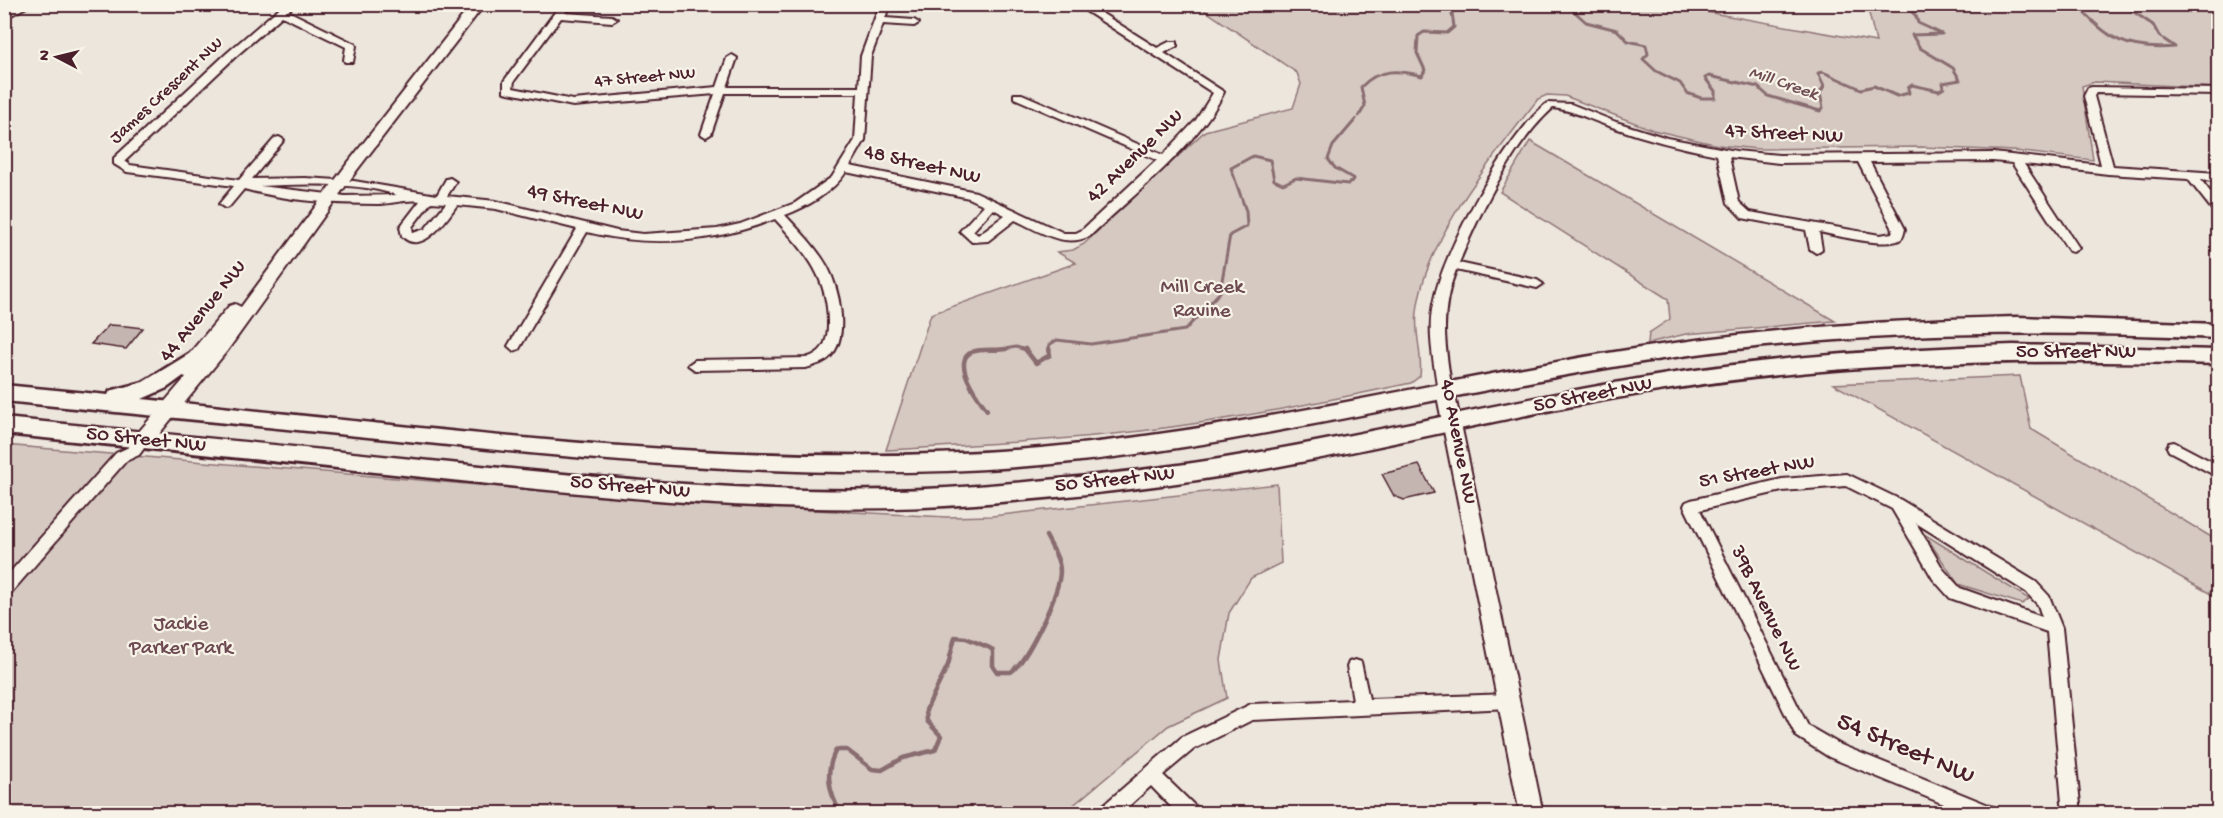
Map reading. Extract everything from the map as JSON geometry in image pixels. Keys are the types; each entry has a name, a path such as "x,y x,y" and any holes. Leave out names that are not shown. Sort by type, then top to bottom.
{"main road":[{"name":"50 Street NW","path":"4,393 635,456 787,464 878,464 1038,457 1120,448 1273,425 1445,391 1681,349 1843,331 1980,325 2127,326 2218,331"},
{"name":"50 Street NW","path":"4,426 131,445 624,489 741,496 895,498 979,495 1190,473 1667,382 1801,365 1914,356 2029,352 2218,357"},
{"path":"86,401 146,391 166,380 197,356"}],"street":[{"name":"44 Avenue NW","path":"162,408 197,356 334,192 478,4"},
{"path":"558,15 566,4"},
{"name":"49 Street NW","path":"334,192 392,200 410,196 454,200 531,212 584,227 643,238 726,231 777,214 808,200 836,179 860,140 866,56 885,4"},
{"path":"1080,4 1156,53 1173,44"},
{"path":"4,15 19,5"},
{"name":"James Crescent NW","path":"334,192 262,190 242,184 127,168 118,162 286,8 351,46 349,60"},
{"path":"558,15 612,19"},
{"name":"47 Street NW","path":"558,15 508,81 508,90 571,107 721,90 864,90"},
{"path":"879,21 914,23"},
{"name":"42 Avenue NW","path":"1069,238 1086,233 1196,128 1216,101 1219,92 1156,53"},
{"name":"47 Street NW","path":"706,134 732,58"},
{"path":"2108,170 2089,96 2091,90 2104,88 2218,92"},
{"path":"1017,96 1163,159"},
{"name":"47 Street NW","path":"1558,104 1644,135 1722,153 1779,159 1970,156 2015,158 2108,170 2218,177"},
{"name":"40 Avenue NW","path":"1532,813 1450,424 1438,338 1439,303 1451,265 1518,141 1546,107 1558,104"},
{"path":"225,204 279,140"},
{"path":"1722,153 1734,203 1741,213 1758,219 1880,239 1896,237 1898,225 1862,158"},
{"path":"2015,158 2073,248"},
{"name":"48 Street NW","path":"844,168 949,189 992,203 1053,234 1069,238"},
{"path":"2192,176 2218,209"},
{"name":"James Crescent NW","path":"242,184 266,181 334,192"},
{"path":"450,182 406,227 408,236 422,237 430,233 454,200"},
{"name":"49 Street NW","path":"334,192 358,184 400,191 410,196"},
{"name":"44 Avenue NW","path":"4,590 269,285 334,192"},
{"name":"48 Street NW","path":"992,203 969,225 966,231 970,236 976,239 984,238 1014,214"},
{"path":"695,365 806,363 820,360 832,345 836,304 829,280 816,258 777,214"},
{"path":"514,346 584,227"},
{"path":"1812,228 1816,249"},
{"path":"1451,265 1537,284"},
{"path":"2174,447 2218,471"},
{"name":"51 Street NW","path":"1691,506 1782,485 1847,480 1896,504 2023,582 2044,601 2054,628"},
{"path":"1896,504 1938,574 1955,593 2054,628 2072,813"},
{"name":"39B Avenue NW","path":"1691,506 1802,731"},
{"path":"1355,667 1362,707"},
{"path":"1106,813 1188,742 1251,712 1510,701"},
{"name":"54 Street NW","path":"1802,731 1834,751 1990,813"},
{"path":"1150,774 1191,813"}],"green space":[{"name":"Mill Creek Ravine","path":"1305,4 1666,5 1876,42 1867,5 2218,5 2218,88 2095,82 2082,86 2093,160 2014,151 1921,147 1758,149 1718,145 1653,130 1565,96 1547,95 1538,99 1482,172 1447,227 1433,256 1423,284 1417,312 1420,376 1411,383 1209,422 1141,431 1045,440 886,450 931,314 1076,263 1057,252 1073,250 1084,244 1205,131 1293,108 1301,84 1297,73 1197,5 1295,5 1304,10"},
{"path":"1530,141 1835,321 1686,334 1648,343 1649,333 1670,319 1668,299 1500,192"},
{"path":"2020,376 2031,429 2218,541 2218,598 1833,384"},
{"name":"Jackie Parker Park","path":"4,445 702,504 946,517 992,516 1277,484 1281,563 1251,578 1229,613 1221,660 1227,698 1168,726 1064,813 5,813"},
{"path":"1924,534 2029,599 2022,604 1958,584"}],"building":[{"path":"109,325 143,328 126,349 91,344"},
{"path":"1419,465 1434,493 1404,500 1394,496 1382,474"}],"waterway":[{"name":"Mill Creek","path":"1359,116 1365,106 1361,87 1375,76 1389,72 1422,76 1425,70 1417,53 1418,36 1424,32 1447,33 1454,27 1452,13 1442,4"},
{"name":"Mill Creek","path":"1566,4 1586,22 1617,30 1628,41 1646,45 1648,54 1643,59 1656,71 1680,83 1687,93 1701,98 1715,98 1715,91 1705,78 1709,76 1758,87 1768,96 1820,111 1823,108 1820,93 1824,86 1818,73 1823,72 1861,89 1874,86 1897,96 1909,93 1908,88 1912,85 1939,91 1944,88 1943,83 1960,80 1953,68 1920,48 1912,35 1942,34 1918,23 1916,16 1909,9 1921,4"},
{"name":"Mill Creek","path":"2076,4 2098,26 2119,40 2143,47 2175,47 2159,36 2153,25 2122,4"},
{"name":"Mill Creek","path":"1050,350 1049,345 1057,340 1091,344 1185,330 1220,292 1230,235 1247,226 1246,211 1231,168 1253,156 1270,160 1274,180 1283,184 1296,178 1348,184 1354,179 1335,168 1328,159 1333,146 1356,119"},
{"name":"Mill Creek","path":"1004,349 1016,347 1026,350"},
{"name":"Mill Creek","path":"987,410 968,380 964,363 966,357 972,352 1004,349"},
{"name":"Mill Creek","path":"999,350 1004,349"},
{"name":"Mill Creek","path":"1026,350 1036,363 1050,355 1049,349"},
{"name":"Mill Creek","path":"841,814 833,798 829,774 836,750 847,750 872,769 882,770 903,758 935,750 941,736 927,721 926,710 948,665 955,637 966,638 990,648 993,651 993,666 997,672 1011,672 1018,665 1042,625 1059,581 1059,562 1046,536"}]}
